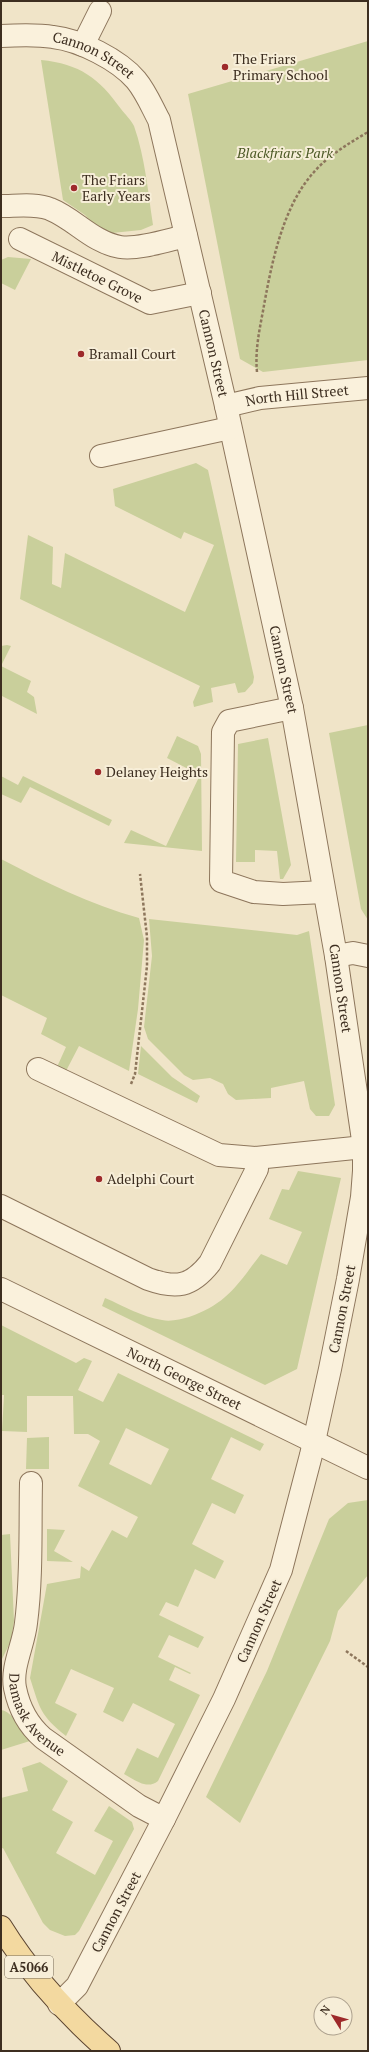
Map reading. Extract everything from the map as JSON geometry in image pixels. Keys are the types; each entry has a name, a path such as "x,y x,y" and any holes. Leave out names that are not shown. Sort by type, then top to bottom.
{"main road":[{"name":"A5066","path":"1,1927 28,1966 59,2004 109,2051"}],"street":[{"path":"83,45 100,11"},
{"name":"Cannon Street","path":"1,36 54,37 83,45 101,54 118,65 136,80 148,98 159,120 226,406 292,708 336,956 364,1147 362,1197 348,1279 314,1441 282,1570 224,1699 164,1819 77,1986 59,2004"},
{"path":"1,206 48,208 66,216 87,234 101,241 121,247 137,246 186,236"},
{"name":"Mistletoe Grove","path":"20,239 150,303 200,293"},
{"name":"North Hill Street","path":"226,406 260,398 368,388"},
{"path":"101,456 230,428"},
{"path":"292,708 229,721 223,732 221,881 254,892 283,894 324,892"},
{"path":"336,956 353,953 368,956"},
{"path":"38,1069 219,1155 256,1158 364,1147"},
{"path":"1,1206 148,1279 163,1284 178,1285 189,1282 200,1276 210,1263 257,1169 256,1158"},
{"name":"North George Street","path":"1,1289 368,1468"},
{"name":"Damask Avenue","path":"32,1483 26,1624 14,1674 19,1704 34,1730 43,1738 139,1806 164,1819"}],"path":[{"path":"260,398 255,353 269,280 288,214 313,173 338,150 368,132"},
{"path":"121,1108 135,1074 147,966 147,937 140,874"},
{"path":"346,1651 368,1667"}],"green space":[{"name":"Blackfriars Park","path":"368,41 368,360 263,372 240,359 188,94"},
{"path":"41,60 67,65 87,74 105,89 134,126 144,162 153,225 141,230 112,233 95,226 85,215 63,200"},
{"path":"8,257 31,259 15,290 1,283 1,260"},
{"path":"196,463 208,470 254,677 253,683 245,692 238,693 235,683 211,688 213,702 194,707 193,702 200,686 20,599 28,535 53,547 52,584 61,588 65,553 185,612 214,545 184,532 181,539 115,506 113,489"},
{"path":"1,646 11,646 1,666"},
{"path":"1,666 31,681 27,692 34,697 37,714 2,696 1,698"},
{"path":"368,725 368,920 361,909 329,733"},
{"path":"177,736 198,746 201,754 202,851 124,843 131,830 166,846 200,775 167,758"},
{"path":"268,738 291,865 283,879 280,879 277,851 255,850 255,862 236,862 238,744"},
{"path":"1,776 18,785 23,776 112,820 109,826 30,787 21,803 1,794"},
{"path":"1,859 85,900 139,918 144,940 138,1009 129,1071 79,1046 66,1071 57,1067 66,1047 41,1034 47,1018 1,995"},
{"path":"149,919 297,935 309,931 335,1105 329,1116 316,1116 310,1109 304,1081 271,1088 271,1098 236,1100 228,1094 223,1084 210,1078 193,1080 184,1075 148,1039 144,1027 152,956"},
{"path":"141,1046 172,1077 200,1096 197,1103 138,1074"},
{"path":"298,1171 341,1178 297,1369 265,1385 102,1306 105,1298 155,1319 169,1321 189,1317 213,1306 231,1292 261,1254 287,1265 302,1232 269,1219 282,1189 289,1190"},
{"path":"1,1325 76,1363 84,1358 92,1361 78,1390 103,1402 118,1373 264,1444 260,1451 231,1437 211,1479 244,1495 235,1514 212,1503 192,1544 224,1561 215,1579 195,1569 178,1607 166,1602 159,1615 204,1637 198,1648 169,1635 158,1657 191,1673 190,1674 175,1667 169,1680 200,1695 158,1781 154,1784 150,1785 141,1783 124,1774 137,1748 158,1758 175,1724 133,1703 123,1722 103,1712 114,1688 71,1669 55,1703 77,1714 66,1736 57,1729 42,1711 30,1678 47,1584 80,1578 81,1566 89,1571 112,1530 127,1538 138,1517 78,1486 100,1441 88,1434 74,1434 73,1396 27,1396 27,1432 2,1431 4,1395 1,1395","holes":["126,1428 169,1449 151,1485 109,1464"]},
{"path":"49,1437 49,1469 26,1469 27,1438"},
{"path":"368,1500 368,1575 338,1611 330,1641 240,1823 206,1797 267,1671 329,1519 348,1503"},
{"path":"47,1529 65,1530 54,1551 73,1562 47,1561"},
{"path":"10,1534 14,1621 11,1641 1,1661 1,1535"},
{"path":"1,1710 10,1714 14,1718 30,1741 1,1750"},
{"path":"40,1762 68,1781 52,1810 73,1822 56,1853 95,1875 113,1841 94,1831 109,1806 132,1822 134,1829 79,1931 75,1935 65,1936 50,1930 43,1923 3,1848 1,1849 1,1798 28,1791 22,1768"}],"place":[{"name":"The Friars Primary School","path":"225,67"},
{"name":"The Friars Early Years","path":"74,188"},
{"name":"Bramall Court","path":"81,354"},
{"name":"Delaney Heights","path":"98,772"},
{"name":"Adelphi Court","path":"99,1179"}]}
